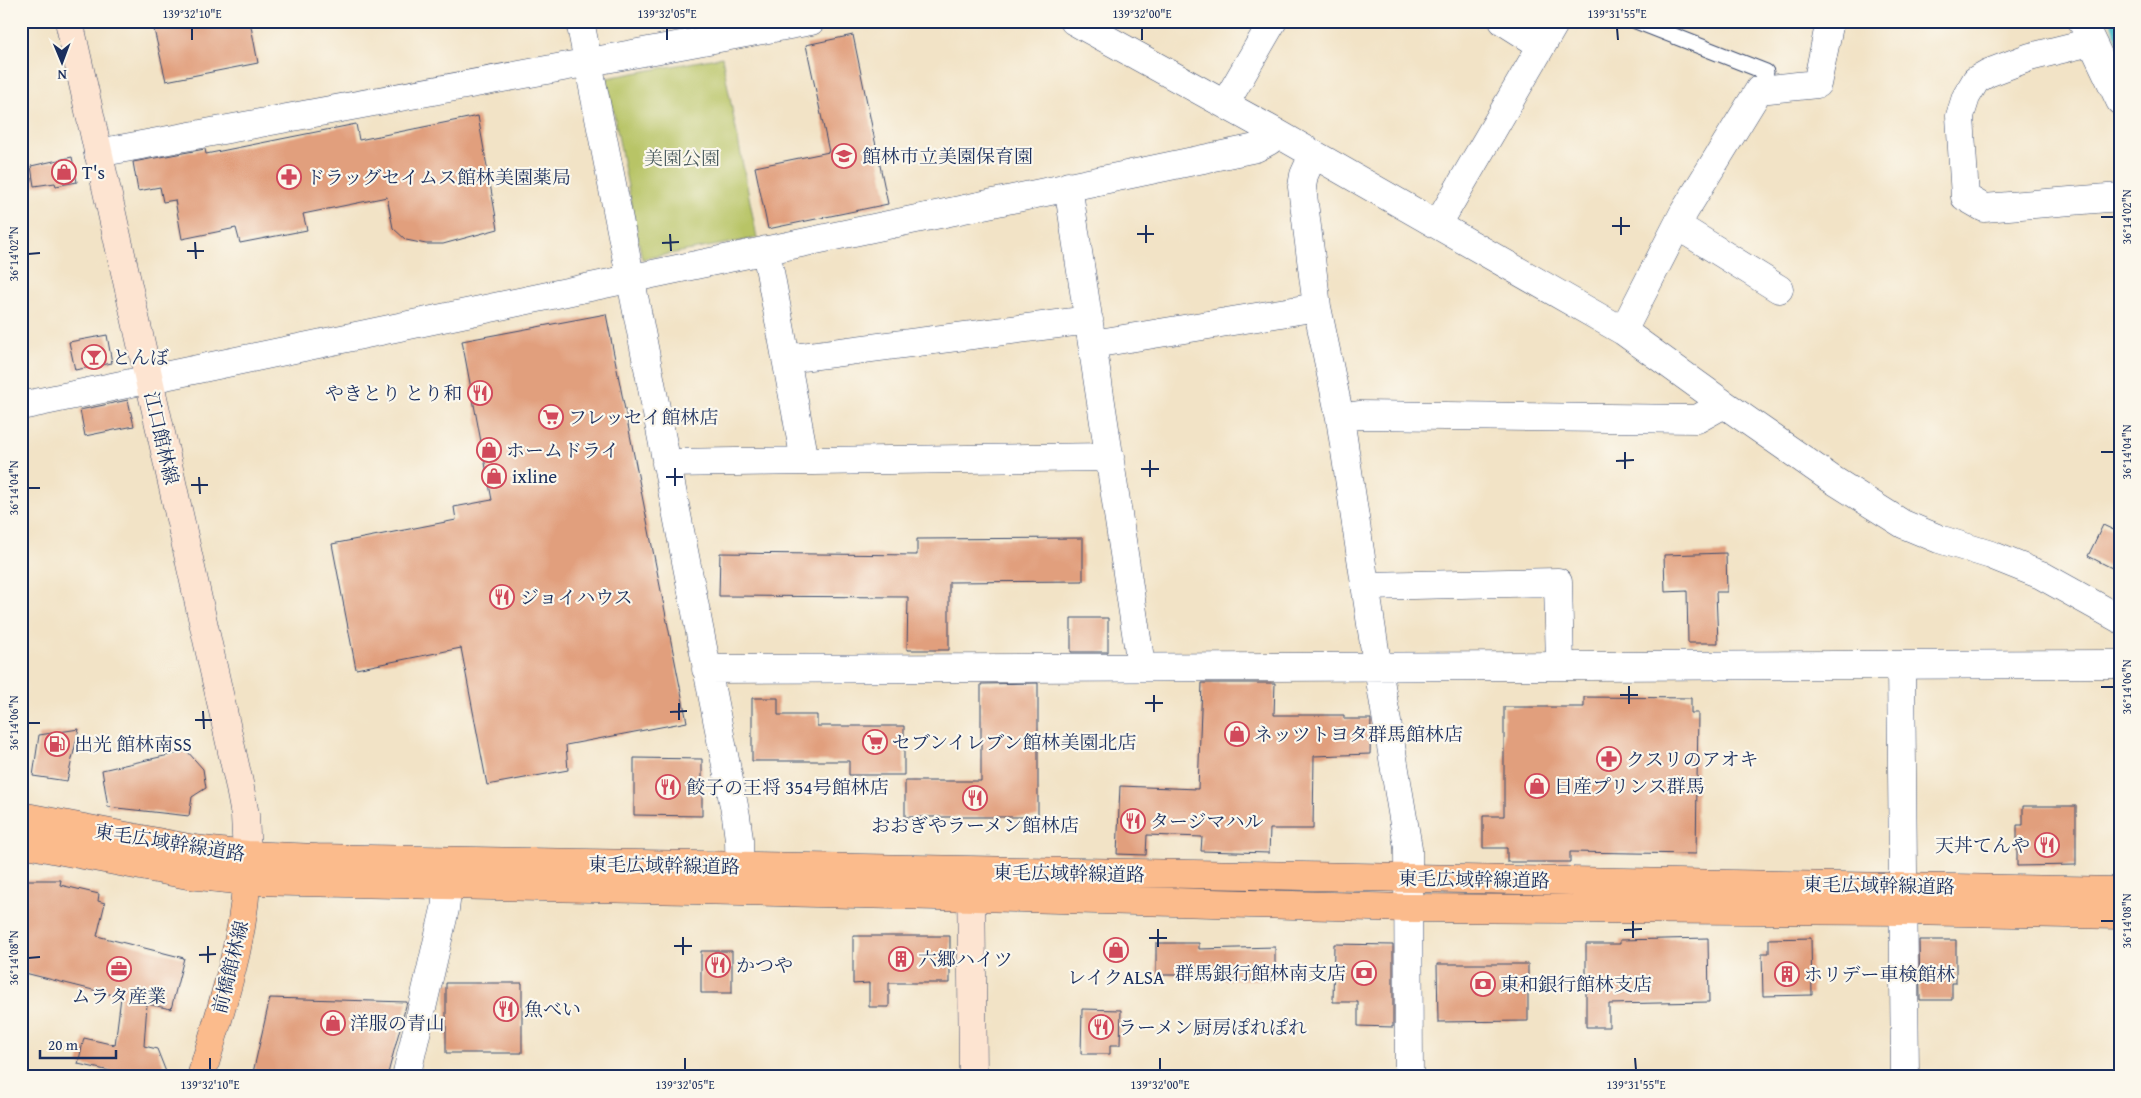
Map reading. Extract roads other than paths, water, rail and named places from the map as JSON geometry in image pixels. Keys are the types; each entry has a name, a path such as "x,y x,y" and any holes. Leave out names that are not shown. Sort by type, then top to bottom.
{"main road":[{"name":"江口館林線","path":"69,21 239,783 245,815 247,868"},
{"name":"東毛広域幹線道路","path":"21,816 194,849 247,868 448,886 740,879"},
{"name":"東毛広域幹線道路","path":"21,843 188,875 247,868 972,884 1410,879 1902,898 2120,915"},
{"name":"前橋館林線","path":"201,1077 238,948 247,868"},
{"name":"東毛広域幹線道路","path":"972,884 1409,908 1902,898 2120,890"},
{"path":"972,884 973,1077"}],"street":[{"path":"580,21 736,816 740,879"},
{"path":"98,153 811,21"},
{"path":"1074,21 1438,224 1624,332 1830,478 1903,524 1939,539 1991,555 2041,575 2120,619"},
{"path":"1225,104 1273,21"},
{"path":"1503,21 1542,45"},
{"path":"1438,224 1556,21"},
{"path":"1624,332 1684,212 1759,90 1817,84 1830,21"},
{"path":"2120,101 2086,31 2030,57 1988,73 1976,80 1966,97 1960,116 1965,197 1984,208 2120,197"},
{"path":"21,406 1256,148 1269,141 1275,132"},
{"path":"1314,155 1304,175 1302,187 1318,307 1340,418 1408,848 1410,879 1409,1077"},
{"path":"1068,186 1139,652 1138,667"},
{"path":"1678,226 1780,290"},
{"path":"766,250 805,461"},
{"path":"786,359 1091,332 1318,307"},
{"path":"1340,418 1359,415 1697,419 1724,404"},
{"path":"666,463 1110,457"},
{"path":"1366,586 1558,582 1560,666"},
{"path":"1901,664 1905,1077"},
{"path":"706,669 2120,664"},
{"path":"406,1077 445,909 448,886"}],"lane":[{"path":"1636,21 1766,72 1759,90"}],"waterway":[{"path":"2114,21 2120,38"}],"place":[{"name":"館林市立美園保育園","path":"844,156"},
{"name":"T's","path":"64,172"},
{"name":"ドラッグセイムス館林美園薬局","path":"289,177"},
{"name":"とんぼ","path":"94,357"},
{"name":"やきとり とり和","path":"480,393"},
{"name":"フレッセイ館林店","path":"551,417"},
{"name":"ホームドライ","path":"489,450"},
{"name":"ixline","path":"494,476"},
{"name":"ジョイハウス","path":"502,597"},
{"name":"ネッツトヨタ群馬館林店","path":"1237,734"},
{"name":"セブンイレブン館林美園北店","path":"875,742"},
{"name":"出光 館林南SS","path":"57,744"},
{"name":"クスリのアオキ","path":"1609,759"},
{"name":"日産プリンス群馬","path":"1537,786"},
{"name":"餃子の王将 354号館林店","path":"668,787"},
{"name":"おおぎやラーメン館林店","path":"975,798"},
{"name":"タージマハル","path":"1133,821"},
{"name":"天丼てんや","path":"2047,845"},
{"name":"レイクALSA","path":"1116,950"},
{"name":"六郷ハイツ","path":"901,959"},
{"name":"かつや","path":"718,965"},
{"name":"ムラタ産業","path":"119,969"},
{"name":"群馬銀行館林南支店","path":"1364,973"},
{"name":"ホリデー車検館林","path":"1787,974"},
{"name":"東和銀行館林支店","path":"1483,984"},
{"name":"魚べい","path":"506,1009"},
{"name":"洋服の青山","path":"333,1023"},
{"name":"ラーメン厨房ぽれぽれ","path":"1101,1027"}],"park label":[{"name":"美園公園","path":"682,158"}]}
